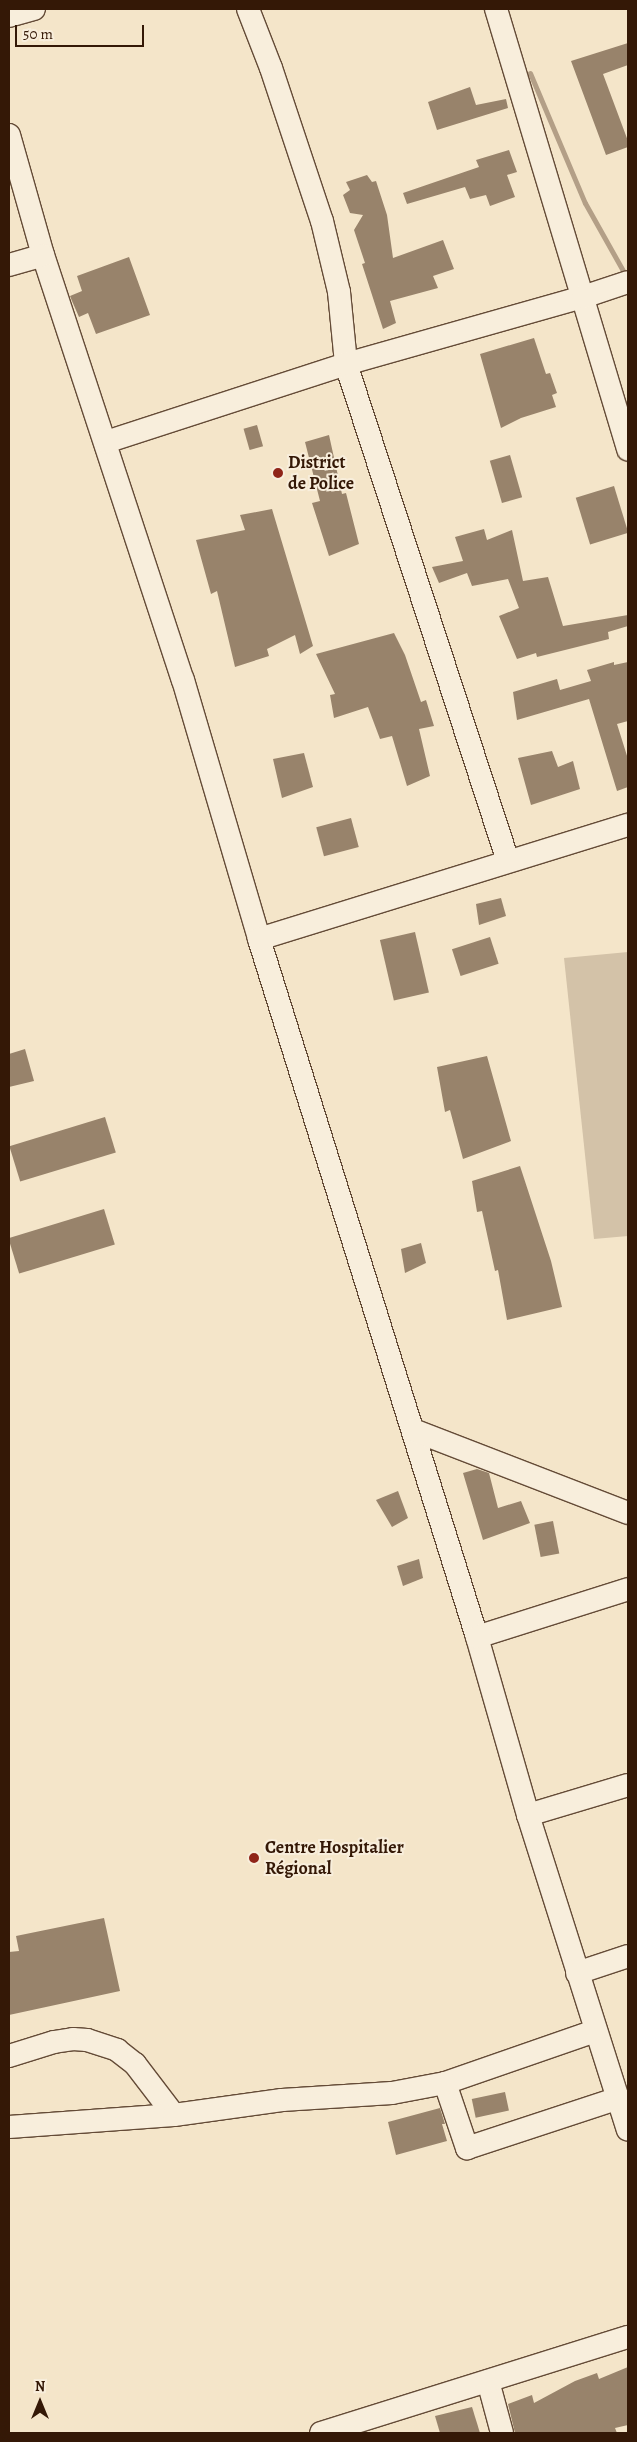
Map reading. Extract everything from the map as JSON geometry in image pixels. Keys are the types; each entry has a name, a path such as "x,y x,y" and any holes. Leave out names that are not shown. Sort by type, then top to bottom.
{"street":[{"path":"9,16 34,9"},
{"path":"248,9 271,68 322,221 339,292 346,364 508,861"},
{"path":"496,9 628,450"},
{"path":"9,135 44,255 183,680 259,939 478,1637 528,1815 576,1973 619,2098 628,2130"},
{"path":"9,265 44,255"},
{"path":"106,442 346,364 583,298 628,282"},
{"path":"259,939 628,825"},
{"path":"413,1430 628,1513"},
{"path":"478,1637 628,1589"},
{"path":"528,1815 628,1785"},
{"path":"576,1973 628,1956"},
{"path":"9,2126 174,2115 282,2100 392,2093 445,2083 595,2031"},
{"path":"9,2056 54,2042 73,2039 87,2040 117,2050 135,2064 174,2115"},
{"path":"445,2083 467,2148 619,2098"},
{"path":"321,2433 628,2337"},
{"path":"488,2381 502,2433"}],"shaded area":[{"path":"628,952 628,1236 594,1239 564,958"}],"building":[{"path":"628,43 628,65 603,74 628,141 628,147 606,155 571,61"},
{"path":"470,87 476,105 506,99 508,108 437,130 428,102"},
{"path":"509,150 517,172 507,175 515,197 490,206 486,195 470,199 465,187 407,204 403,193 479,167 476,160"},
{"path":"367,175 372,182 376,181 387,215 393,258 443,240 454,269 433,276 438,288 390,301 396,323 383,329 362,264 365,263 354,230 363,215 350,213 343,195 350,190 346,182"},
{"path":"129,257 150,315 96,334 88,313 79,317 70,296 82,291 77,276"},
{"path":"534,338 546,374 550,373 557,393 552,395 556,407 521,418 501,428 480,354"},
{"path":"257,425 263,446 250,450 244,429"},
{"path":"329,435 342,494 346,493 359,544 329,556 312,503 320,501 305,442"},
{"path":"510,455 522,497 502,503 490,461"},
{"path":"614,486 628,533 590,545 576,498"},
{"path":"272,509 313,646 300,654 295,635 267,649 269,656 235,667 217,591 211,594 196,540 245,530 240,515"},
{"path":"484,529 487,540 512,530 523,581 548,577 563,626 628,615 628,626 608,632 609,639 537,657 536,653 517,659 499,616 519,608 508,579 472,586 467,573 439,583 432,567 463,561 455,537"},
{"path":"394,633 405,655 421,702 426,700 434,726 419,729 430,776 407,786 392,736 380,739 368,707 334,718 330,695 335,694 316,654"},
{"path":"614,662 614,665 628,662 628,721 617,724 628,759 628,787 617,791 589,699 517,720 513,692 557,679 560,690 591,681 587,670"},
{"path":"552,751 558,767 573,761 580,789 531,805 518,758"},
{"path":"304,753 313,787 282,798 273,759"},
{"path":"351,818 359,847 324,856 316,827"},
{"path":"501,898 506,916 479,925 476,904"},
{"path":"415,932 429,992 394,1001 380,940"},
{"path":"490,937 499,964 461,976 452,949"},
{"path":"25,1049 34,1081 9,1087 9,1054"},
{"path":"487,1056 511,1141 463,1159 450,1110 445,1112 437,1067"},
{"path":"105,1117 116,1152 20,1182 9,1146"},
{"path":"520,1166 551,1261 562,1307 507,1320 498,1270 495,1271 482,1211 477,1212 472,1181"},
{"path":"104,1209 115,1244 19,1274 9,1238"},
{"path":"421,1243 426,1263 405,1273 401,1249"},
{"path":"477,1469 489,1473 498,1508 521,1501 530,1523 483,1540 463,1473"},
{"path":"398,1491 408,1518 392,1527 376,1500"},
{"path":"553,1521 559,1553 541,1557 534,1525"},
{"path":"419,1559 423,1578 403,1586 397,1566"},
{"path":"104,1918 120,1991 9,2015 9,1952 19,1951 16,1936"},
{"path":"505,2092 509,2111 476,2118 472,2099"},
{"path":"440,2108 445,2124 442,2124 447,2141 396,2155 388,2122"},
{"path":"628,2367 628,2425 615,2428 617,2433 515,2433 508,2404 532,2395 534,2403 575,2381 597,2373 599,2379"},
{"path":"472,2407 480,2433 440,2433 435,2416"}],"waterway":[{"path":"530,73 585,203 626,276"}],"place":[{"name":"District de Police","path":"278,473"},
{"name":"Centre Hospitalier Régional","path":"254,1858"}]}
